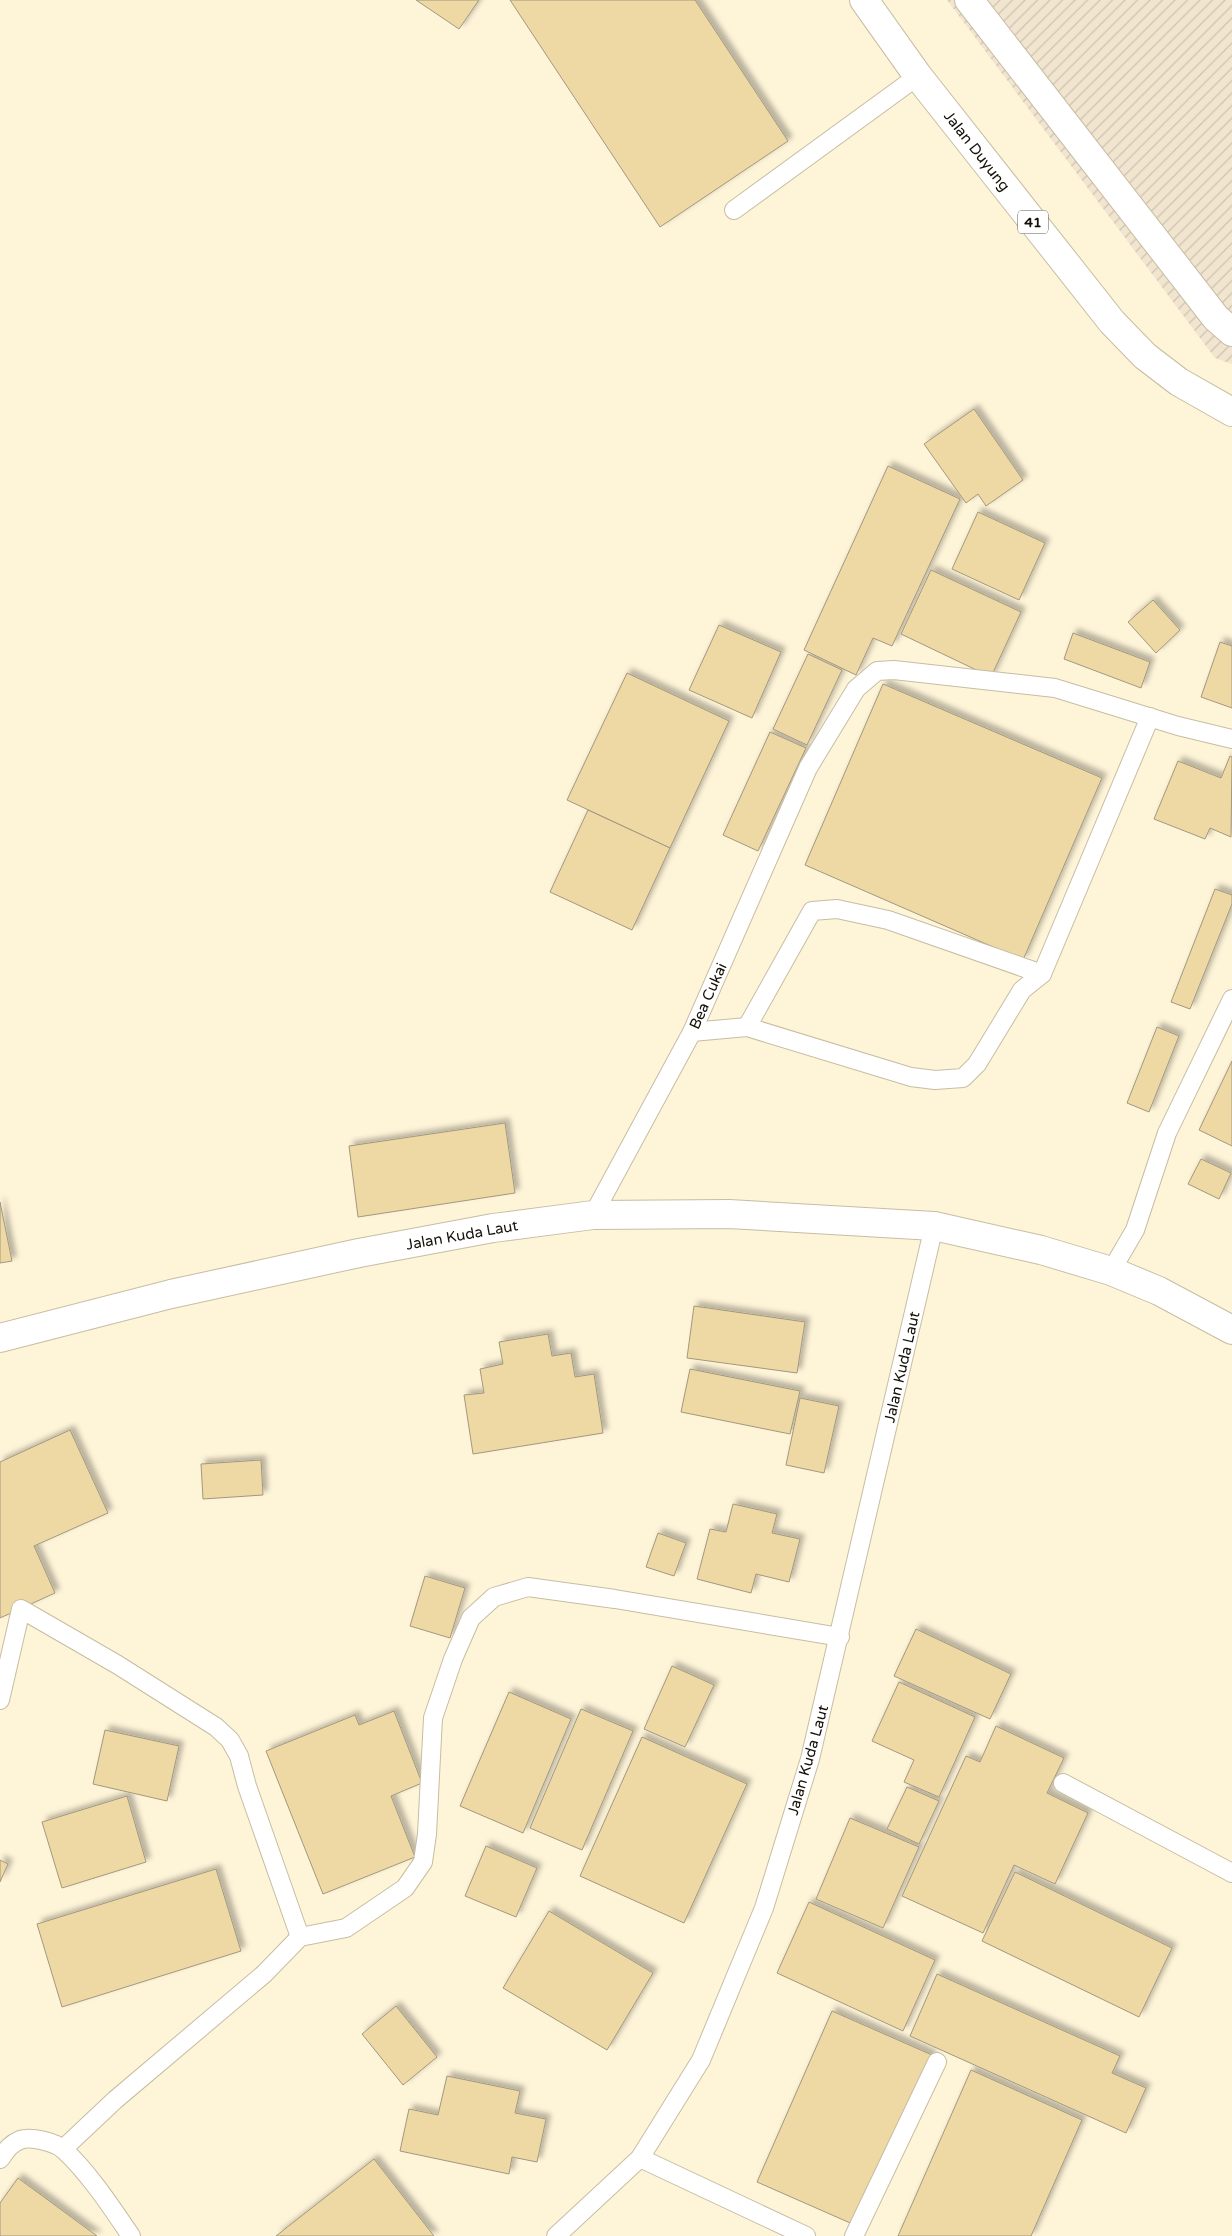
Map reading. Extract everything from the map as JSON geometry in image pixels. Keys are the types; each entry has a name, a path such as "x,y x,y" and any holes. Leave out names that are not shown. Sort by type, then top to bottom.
{"main road":[{"name":"Jalan Duyung","path":"864,0 918,76 1112,322 1145,356 1179,382 1232,412"},
{"path":"969,0 1216,318 1232,332"},
{"name":"Jalan Kuda Laut","path":"0,1338 171,1294 359,1253 493,1228 593,1215 729,1214 934,1226 1041,1250 1111,1271 1159,1291 1232,1330"}],"lane":[{"path":"734,210 918,76"},
{"name":"Bea Cukai","path":"593,1215 692,1032 808,768 856,689 877,671 894,670 1055,688 1150,717 1232,739"},
{"path":"692,1032 747,1027 911,1077 935,1080 963,1078 977,1064 1022,990 1042,974 1150,717"},
{"path":"747,1027 812,911 837,909 888,920 1042,974"},
{"path":"1111,1271 1135,1230 1167,1133 1232,999"},
{"name":"Jalan Kuda Laut","path":"556,2236 640,2158 701,2060 764,1908 810,1758 840,1637 934,1226"},
{"path":"63,2149 115,2100 264,1974 300,1937 346,1928 405,1888 423,1862 427,1834 433,1718 453,1659 471,1618 494,1597 528,1587 615,1599 840,1637"},
{"path":"0,1700 21,1609 118,1665 216,1727 230,1740 239,1756 247,1786 300,1937"},
{"path":"1063,1783 1232,1873"},
{"path":"854,2236 938,2062"},
{"path":"0,2158 10,2145 21,2139 42,2141 63,2149 104,2198 131,2236"},
{"path":"640,2158 806,2236"}],"shaded area":[{"path":"947,0 1232,0 1232,364 1215,358"}],"building":[{"path":"416,0 479,0 459,29"},
{"path":"510,0 695,0 788,141 660,227"},
{"path":"974,409 1023,480 986,506 978,494 966,503 924,444"},
{"path":"888,466 960,499 892,646 873,638 856,675 804,650"},
{"path":"978,512 1045,543 1019,600 952,569"},
{"path":"931,570 1021,612 991,677 901,634"},
{"path":"1153,600 1180,630 1156,653 1128,622"},
{"path":"719,625 781,652 752,718 689,690"},
{"path":"1073,633 1150,662 1141,688 1064,659"},
{"path":"1220,642 1232,646 1232,708 1201,697"},
{"path":"808,654 842,670 807,745 773,729"},
{"path":"627,673 729,721 670,848 567,800"},
{"path":"883,684 1102,778 1023,960 805,865"},
{"path":"770,732 806,748 758,851 723,835"},
{"path":"1230,756 1232,757 1231,837 1210,828 1205,839 1154,819 1178,761 1221,778"},
{"path":"588,810 670,848 632,930 550,892"},
{"path":"1215,889 1232,895 1232,904 1190,1009 1171,1002"},
{"path":"1157,1027 1179,1036 1149,1112 1127,1103"},
{"path":"1232,1061 1232,1146 1199,1130"},
{"path":"505,1123 515,1193 358,1217 349,1146"},
{"path":"1201,1159 1231,1173 1219,1199 1188,1184"},
{"path":"0,1202 12,1261 0,1263"},
{"path":"694,1306 805,1322 797,1373 687,1358"},
{"path":"548,1334 552,1356 571,1353 575,1377 594,1374 603,1433 473,1454 464,1395 484,1393 480,1369 503,1364 499,1342"},
{"path":"690,1369 800,1391 790,1434 681,1412"},
{"path":"800,1398 839,1406 824,1473 786,1465"},
{"path":"70,1430 108,1513 34,1546 55,1593 0,1618 0,1462"},
{"path":"261,1460 263,1495 203,1499 201,1464"},
{"path":"733,1504 777,1514 772,1533 800,1539 789,1582 756,1574 751,1593 697,1579 710,1529 726,1532"},
{"path":"658,1533 686,1543 674,1576 646,1567"},
{"path":"425,1576 465,1588 450,1638 410,1626"},
{"path":"916,1629 1011,1674 990,1719 894,1676"},
{"path":"672,1666 714,1685 685,1747 644,1729"},
{"path":"899,1682 975,1717 939,1797 904,1782 914,1760 872,1741"},
{"path":"509,1692 571,1719 523,1833 460,1806"},
{"path":"581,1709 633,1731 582,1850 530,1828"},
{"path":"394,1711 422,1783 391,1796 415,1857 323,1894 266,1751 355,1715 359,1725"},
{"path":"996,1726 1064,1758 1047,1793 1088,1813 1055,1884 1014,1865 983,1933 902,1896 966,1756 980,1762"},
{"path":"105,1730 179,1746 167,1801 93,1784"},
{"path":"642,1737 747,1784 684,1923 580,1876"},
{"path":"907,1787 939,1801 919,1844 887,1829"},
{"path":"127,1796 146,1862 62,1888 42,1822"},
{"path":"850,1818 919,1847 883,1928 816,1899"},
{"path":"486,1846 537,1868 516,1917 465,1896"},
{"path":"0,1860 8,1864 0,1882"},
{"path":"216,1869 241,1951 62,2007 37,1924"},
{"path":"1015,1872 1172,1948 1139,2017 982,1941"},
{"path":"809,1902 935,1960 903,2031 777,1973"},
{"path":"549,1911 653,1973 607,2050 503,1988"},
{"path":"937,1974 1120,2056 1112,2073 1146,2088 1126,2133 910,2036"},
{"path":"396,2006 437,2057 403,2085 362,2034"},
{"path":"832,2011 932,2055 857,2226 757,2182"},
{"path":"971,2070 1082,2120 1031,2236 898,2236"},
{"path":"447,2076 520,2091 515,2113 546,2119 537,2162 512,2157 509,2174 400,2151 409,2109 438,2115"},
{"path":"374,2159 434,2236 276,2236"},
{"path":"18,2178 97,2236 0,2236 0,2203"}]}
